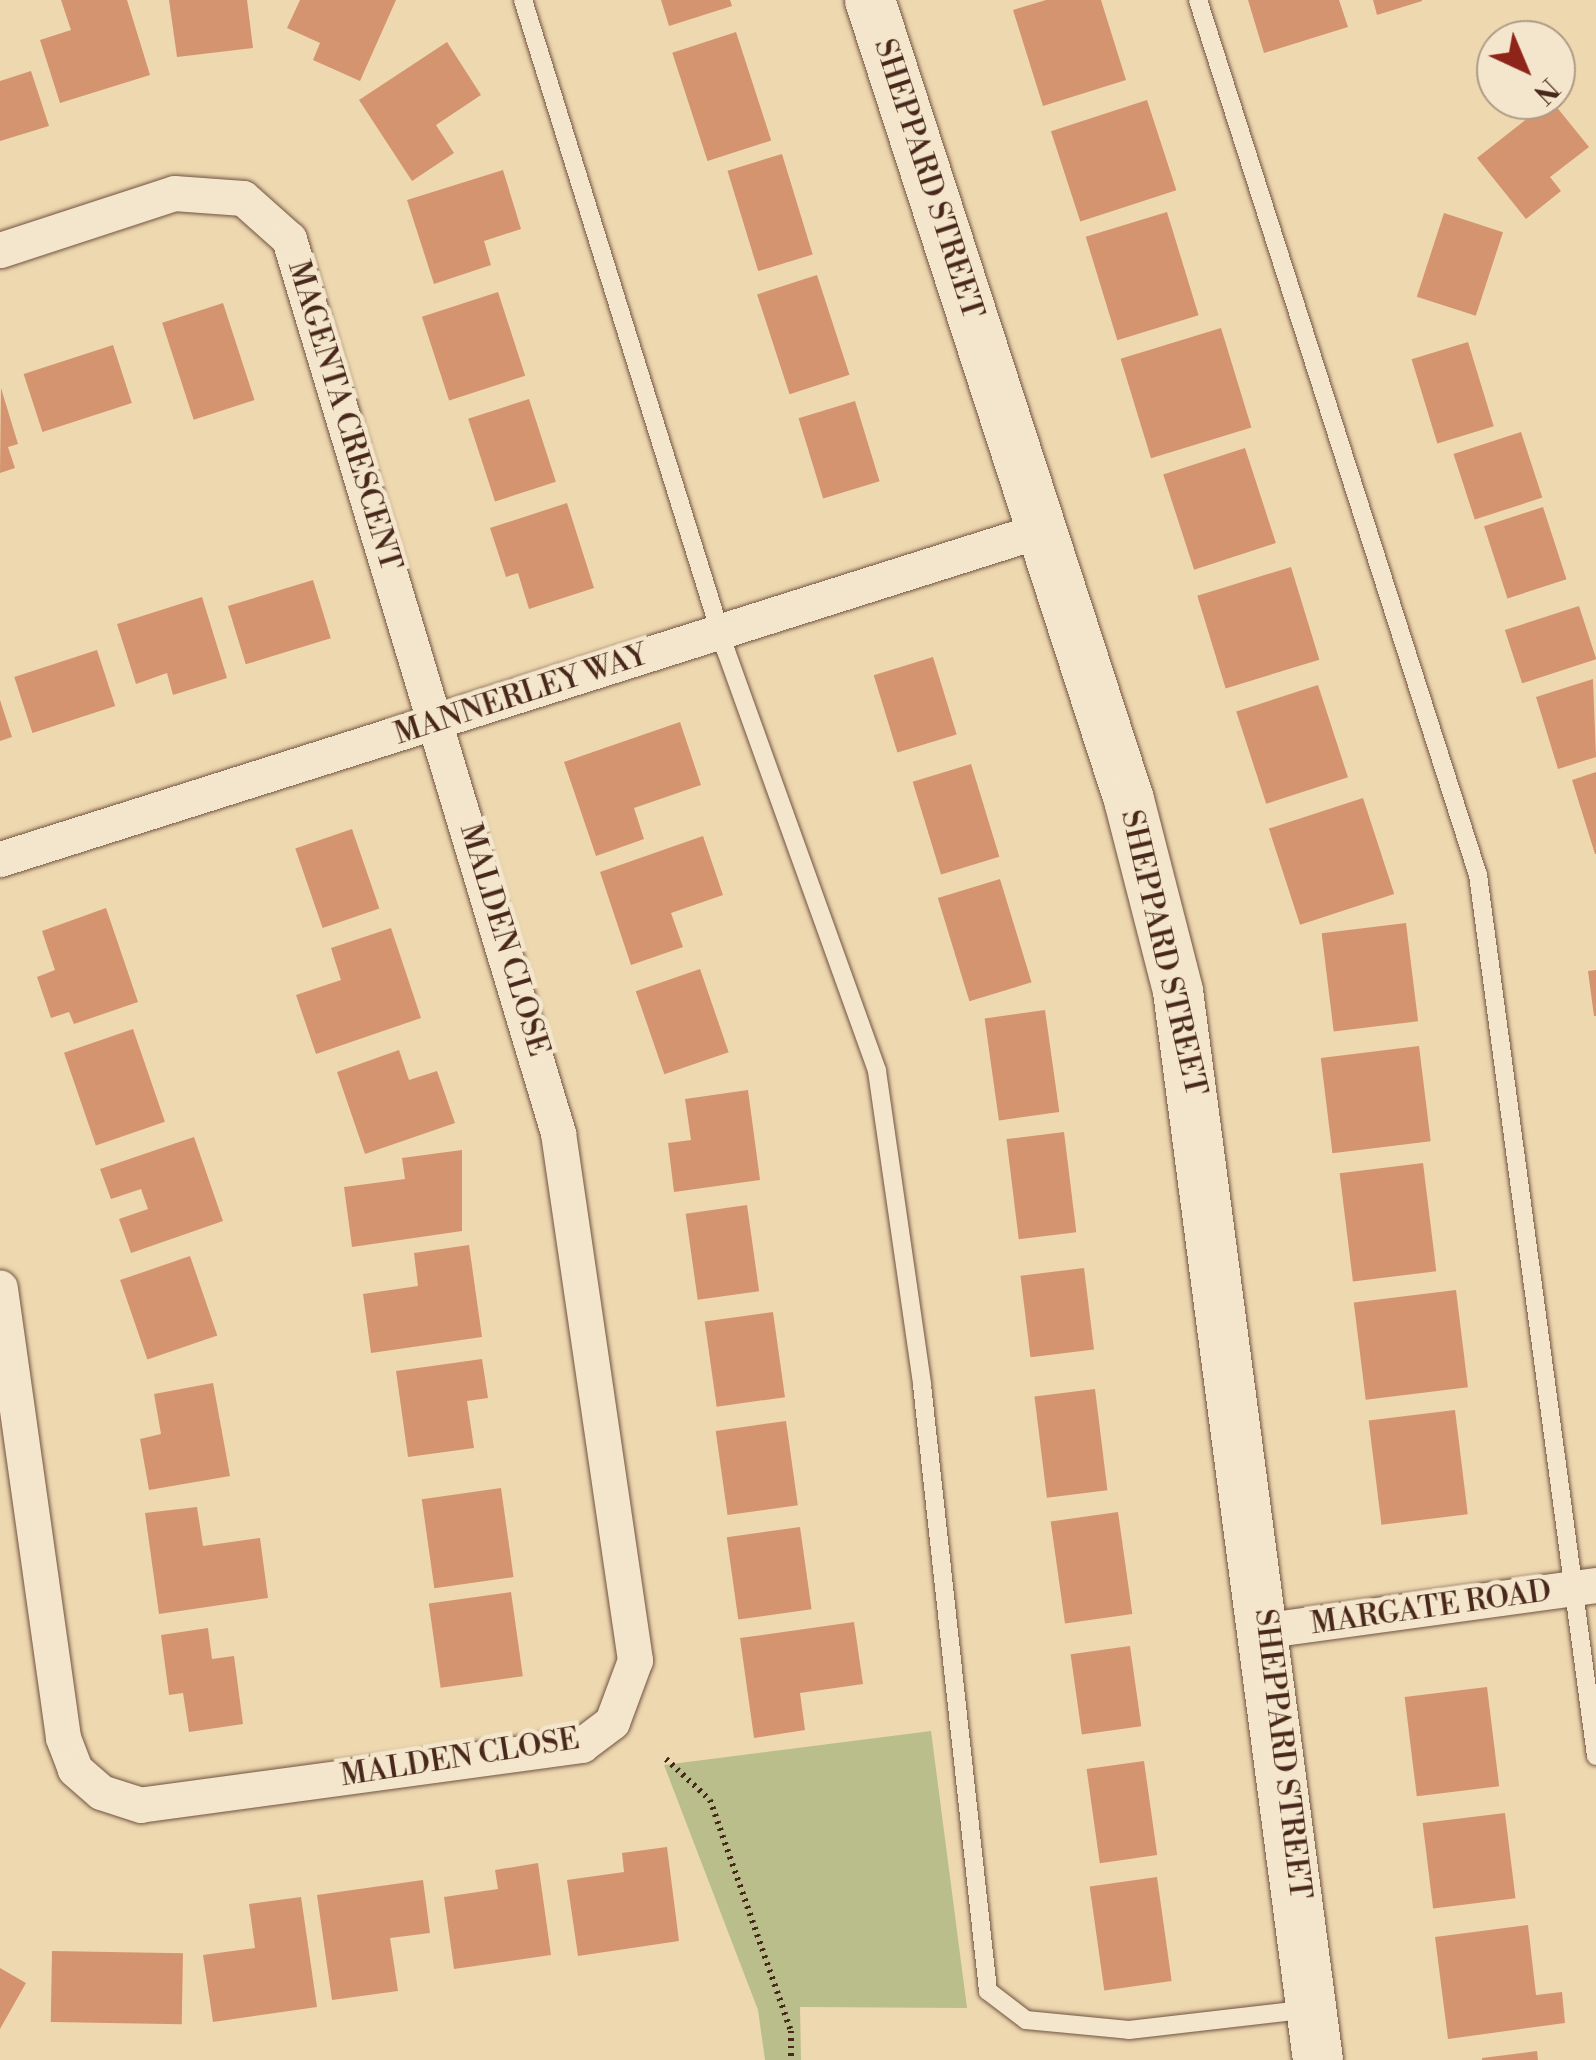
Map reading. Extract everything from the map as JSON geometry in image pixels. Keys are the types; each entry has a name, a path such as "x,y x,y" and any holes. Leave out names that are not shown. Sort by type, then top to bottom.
{"street":[{"name":"SHEPPARD STREET","path":"870,0 1129,800 1178,992 1266,1630 1318,2060"},
{"name":"MAGENTA CRESCENT","path":"0,250 174,193 242,198 289,239 438,721"},
{"name":"MANNERLEY WAY","path":"0,859 1041,530"},
{"name":"MALDEN CLOSE","path":"0,1287 64,1737 75,1770 102,1792 142,1805 448,1764 582,1745 612,1722 636,1660 558,1133 438,721"},
{"name":"MARGATE ROAD","path":"1266,1630 1583,1587"}],"lane":[{"path":"523,0 720,632 877,1071 922,1384 988,1991 1026,2020 1129,2030 1312,2009"},
{"path":"1198,0 1478,875 1583,1587 1596,1756"}],"path":[{"path":"666,1759 710,1800 791,2031 792,2060"}],"green space":[{"path":"931,1731 967,2008 800,2007 801,2060 765,2060 758,2010 664,1765"}],"building":[{"path":"61,0 127,0 150,75 60,103 40,40 71,30"},
{"path":"169,0 247,0 253,48 177,57"},
{"path":"300,0 396,0 360,81 313,60 320,43 287,28"},
{"path":"661,0 730,0 732,6 669,26"},
{"path":"1046,0 1101,0 1126,80 1043,106 1013,10"},
{"path":"1248,0 1339,0 1348,27 1264,53"},
{"path":"1373,0 1422,0 1422,1 1377,15"},
{"path":"736,32 771,140 708,161 672,53"},
{"path":"447,42 481,95 436,125 454,153 412,181 359,100"},
{"path":"31,71 49,126 0,141 0,81"},
{"path":"1147,100 1176,190 1080,222 1051,131"},
{"path":"1525,120 1567,120 1589,147 1550,177 1561,191 1526,219 1477,158"},
{"path":"782,154 813,254 758,271 727,171"},
{"path":"503,170 521,229 484,241 491,265 434,284 407,200"},
{"path":"1167,212 1199,315 1117,340 1086,237"},
{"path":"1444,213 1503,232 1476,316 1417,297"},
{"path":"817,275 849,375 790,394 757,294"},
{"path":"498,292 525,376 449,400 422,317"},
{"path":"223,303 255,400 194,420 162,323"},
{"path":"1221,328 1251,427 1151,458 1121,359"},
{"path":"1468,342 1494,426 1437,443 1412,359"},
{"path":"113,345 132,403 42,432 24,374"},
{"path":"1,388 18,444 8,447 15,468 0,473"},
{"path":"529,399 556,482 495,502 468,419"},
{"path":"855,401 880,481 823,499 799,418"},
{"path":"1521,432 1542,498 1475,520 1453,454"},
{"path":"1245,448 1276,543 1194,570 1163,475"},
{"path":"567,503 594,588 529,609 518,573 506,577 490,528"},
{"path":"1543,507 1566,579 1508,598 1484,526"},
{"path":"1291,567 1319,660 1226,688 1197,596"},
{"path":"313,580 331,638 246,664 228,606"},
{"path":"202,597 227,678 173,695 167,673 136,684 117,624"},
{"path":"1579,606 1596,659 1522,683 1505,630"},
{"path":"97,650 115,706 32,733 14,677"},
{"path":"933,657 957,734 897,753 874,675"},
{"path":"1593,679 1596,757 1558,769 1536,697"},
{"path":"1318,685 1348,777 1266,804 1236,712"},
{"path":"0,700 12,737 0,741"},
{"path":"680,722 701,785 634,808 644,839 596,856 564,762"},
{"path":"971,764 999,857 941,875 913,782"},
{"path":"1596,772 1596,854 1595,854 1572,780"},
{"path":"1363,798 1394,894 1300,925 1269,829"},
{"path":"352,829 379,908 323,928 295,849"},
{"path":"703,836 723,895 671,913 683,947 631,965 600,872"},
{"path":"1000,879 1032,982 969,1001 938,898"},
{"path":"106,908 138,1002 74,1024 69,1012 51,1018 37,977 55,970 42,931"},
{"path":"1406,923 1418,1021 1334,1032 1322,933"},
{"path":"391,928 421,1018 316,1054 296,995 341,980 331,948"},
{"path":"700,969 729,1052 664,1074 636,991"},
{"path":"1596,970 1596,1016 1594,1016 1588,971"},
{"path":"1045,1010 1059,1112 999,1120 985,1018"},
{"path":"133,1029 165,1122 96,1145 64,1053"},
{"path":"1419,1046 1431,1141 1332,1153 1321,1058"},
{"path":"399,1050 409,1080 437,1071 455,1123 365,1154 337,1072"},
{"path":"748,1090 760,1180 674,1192 668,1143 691,1140 685,1099"},
{"path":"1064,1132 1076,1232 1019,1239 1006,1139"},
{"path":"194,1137 223,1221 131,1253 119,1219 148,1209 141,1189 111,1199 100,1169"},
{"path":"462,1150 462,1231 352,1247 344,1187 405,1179 402,1158"},
{"path":"1423,1163 1436,1271 1353,1281 1340,1173"},
{"path":"747,1205 759,1291 698,1300 686,1214"},
{"path":"469,1245 482,1337 371,1353 363,1294 418,1286 414,1253"},
{"path":"190,1256 217,1335 147,1360 120,1280"},
{"path":"1084,1268 1094,1349 1030,1357 1020,1276"},
{"path":"1456,1290 1468,1387 1366,1400 1354,1303"},
{"path":"773,1312 785,1397 717,1407 705,1322"},
{"path":"482,1359 488,1398 467,1401 474,1448 408,1457 396,1371"},
{"path":"213,1383 230,1476 149,1490 140,1439 161,1434 154,1394"},
{"path":"1095,1389 1107,1490 1047,1498 1034,1396"},
{"path":"1455,1410 1468,1514 1381,1525 1369,1421"},
{"path":"786,1421 798,1505 728,1515 716,1431"},
{"path":"501,1488 514,1577 434,1588 422,1499"},
{"path":"197,1507 203,1546 260,1538 268,1598 159,1614 145,1513"},
{"path":"1118,1512 1132,1614 1065,1623 1051,1521"},
{"path":"800,1527 812,1609 738,1619 727,1537"},
{"path":"511,1592 523,1676 441,1688 429,1604"},
{"path":"854,1622 863,1684 800,1693 805,1730 754,1738 740,1638"},
{"path":"208,1628 212,1659 234,1656 243,1724 189,1732 183,1693 169,1695 161,1635"},
{"path":"1130,1646 1141,1726 1082,1735 1071,1654"},
{"path":"1487,1687 1499,1786 1417,1796 1405,1697"},
{"path":"1144,1761 1157,1855 1100,1863 1087,1769"},
{"path":"1505,1813 1515,1898 1433,1908 1423,1823"},
{"path":"667,1847 679,1941 578,1956 567,1880 624,1872 622,1853"},
{"path":"538,1863 551,1955 454,1969 444,1897 498,1889 495,1870"},
{"path":"1157,1877 1172,1981 1104,1990 1090,1886"},
{"path":"423,1880 430,1933 390,1938 398,1991 332,2000 317,1895"},
{"path":"301,1897 317,2007 213,2022 203,1955 255,1948 249,1904"},
{"path":"1528,1925 1536,1995 1562,1992 1565,2023 1448,2039 1435,1937"},
{"path":"52,1951 183,1953 182,2024 51,2022"},
{"path":"0,1968 26,1983 0,2029"},
{"path":"1537,2051 1538,2060 1482,2060 1482,2058"}]}
